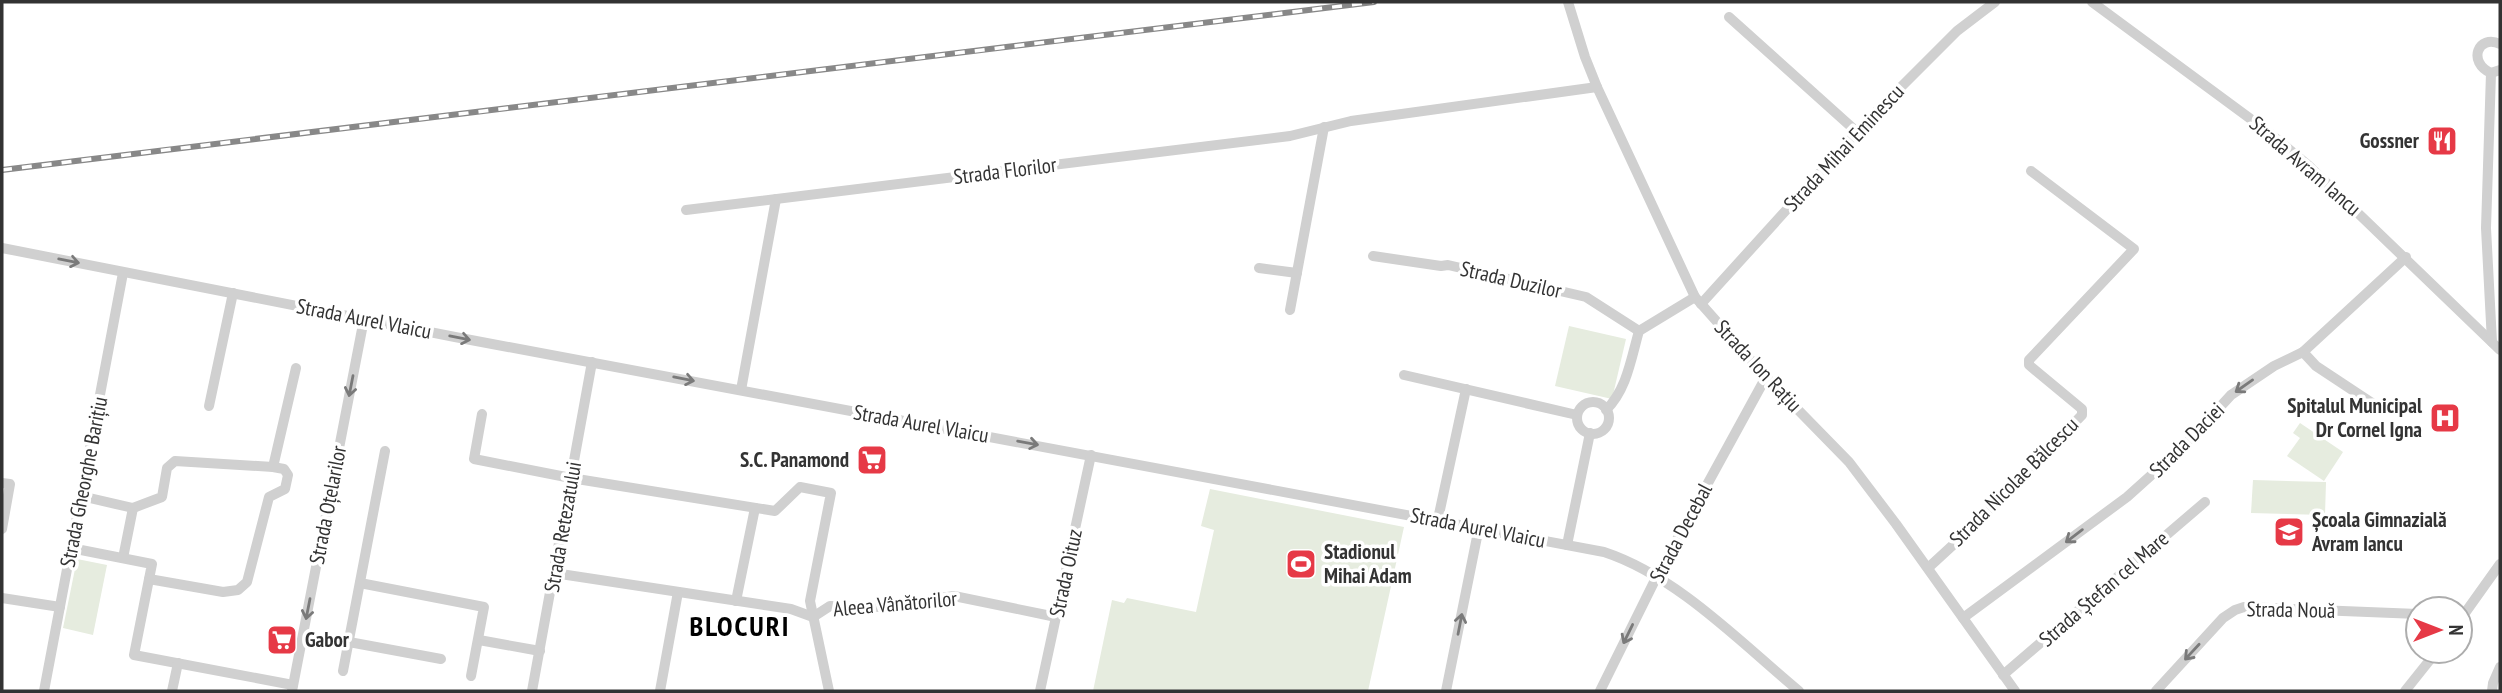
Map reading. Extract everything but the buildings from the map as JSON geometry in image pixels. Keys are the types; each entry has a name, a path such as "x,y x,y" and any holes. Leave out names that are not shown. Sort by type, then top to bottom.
{"street":[{"name":"Strada Ion Rațiu","path":"1568,2 1597,87 1698,300 1766,377 1849,462 2015,691"},
{"name":"Strada Mihai Eminescu","path":"1639,331 1698,300 1956,31 1995,2"},
{"name":"Strada Avram Iancu","path":"2092,2 2308,165 2500,350"},
{"path":"1729,17 1857,132"},
{"path":"2492,342 2487,228 2496,72 2482,69 2477,60 2479,49 2486,42 2496,41 2500,44"},
{"name":"Strada Florilor","path":"686,210 1290,136 1351,121 1597,87"},
{"path":"1290,310 1324,127"},
{"name":"Strada Nicolae Bălcescu","path":"1928,569 1978,522 2082,415 2082,409 2029,365 2029,360 2134,249 2031,171"},
{"path":"741,390 776,199"},
{"name":"Strada Aurel Vlaicu","path":"2,248 1604,552 1627,560 1657,576 1714,619 1799,691"},
{"name":"Strada Duzilor","path":"1373,256 1448,265 1586,297 1639,331"},
{"name":"Strada Daciei","path":"1963,618 2127,497 2186,444 2231,395 2274,366 2303,352 2406,257"},
{"path":"1259,268 1297,273"},
{"name":"Strada Gheorghe Barițiu","path":"44,691 123,272"},
{"path":"209,406 233,293"},
{"name":"Strada Oțelarilor","path":"292,688 364,318"},
{"path":"1606,410 1617,399 1625,380 1639,331"},
{"path":"2303,352 2316,366 2384,411"},
{"name":"Strada Retezatului","path":"532,691 592,362"},
{"path":"274,467 296,368"},
{"path":"1404,375 1577,415"},
{"name":"Strada Decebal","path":"1600,691 1657,576 1766,377"},
{"path":"1438,519 1466,389"},
{"path":"1590,402 1600,403 1606,410 1608,419 1605,427 1590,433 1581,428 1577,415 1581,407 1590,402"},
{"path":"482,414 474,459 775,511 800,487 831,493 810,601 829,691"},
{"path":"1567,545 1590,433"},
{"path":"343,671 385,451"},
{"name":"Strada Oituz","path":"1040,691 1091,455"},
{"path":"81,496 133,508 162,497 167,468 175,461 284,469 288,475 285,489 269,496 247,582 238,590 223,592 149,579"},
{"path":"2,483 10,484 2,526"},
{"name":"Strada Ștefan cel Mare","path":"2003,675 2205,502"},
{"path":"123,558 133,508"},
{"path":"736,601 755,508"},
{"path":"1446,691 1479,527"},
{"path":"71,548 152,564 134,655 292,688"},
{"path":"2474,599 2500,564"},
{"name":"Aleea Vânătorilor","path":"555,573 791,609 813,617 830,606 881,607 954,596 1056,617"},
{"path":"360,583 484,607 471,676"},
{"path":"660,691 678,592"},
{"path":"2,598 60,607"},
{"name":"Strada Nouă","path":"2156,691 2223,618 2244,607 2404,613"},
{"path":"479,640 540,651"},
{"path":"349,642 441,659"},
{"path":"172,691 178,663"},
{"path":"2405,691 2426,665"},
{"path":"2492,691 2500,667"}],"shaded area":[{"path":"1569,326 1626,339 1612,399 1555,386"},
{"path":"2300,423 2343,452 2324,481 2287,456 2300,438 2293,433"},
{"path":"2253,480 2326,482 2325,515 2251,513"},
{"name":"Stadionul Mihai Adam","path":"1210,489 1404,527 1368,691 1093,691 1112,600 1124,603 1127,598 1196,612 1214,530 1201,526"},
{"path":"77,559 107,565 93,635 63,628"}],"railway":[{"path":"2,170 1374,2"}],"place":[{"name":"Gossner","path":"2442,141"},
{"name":"Spitalul Municipal Dr Cornel Igna","path":"2445,418"},
{"name":"S.C. Panamond","path":"872,460"},
{"name":"Școala Gimnazială Avram Iancu","path":"2289,532"},
{"name":"Stadionul Mihai Adam","path":"1301,564"},
{"name":"Gabor","path":"282,640"}],"district":[{"name":"BLOCURI","path":"740,626"}]}
